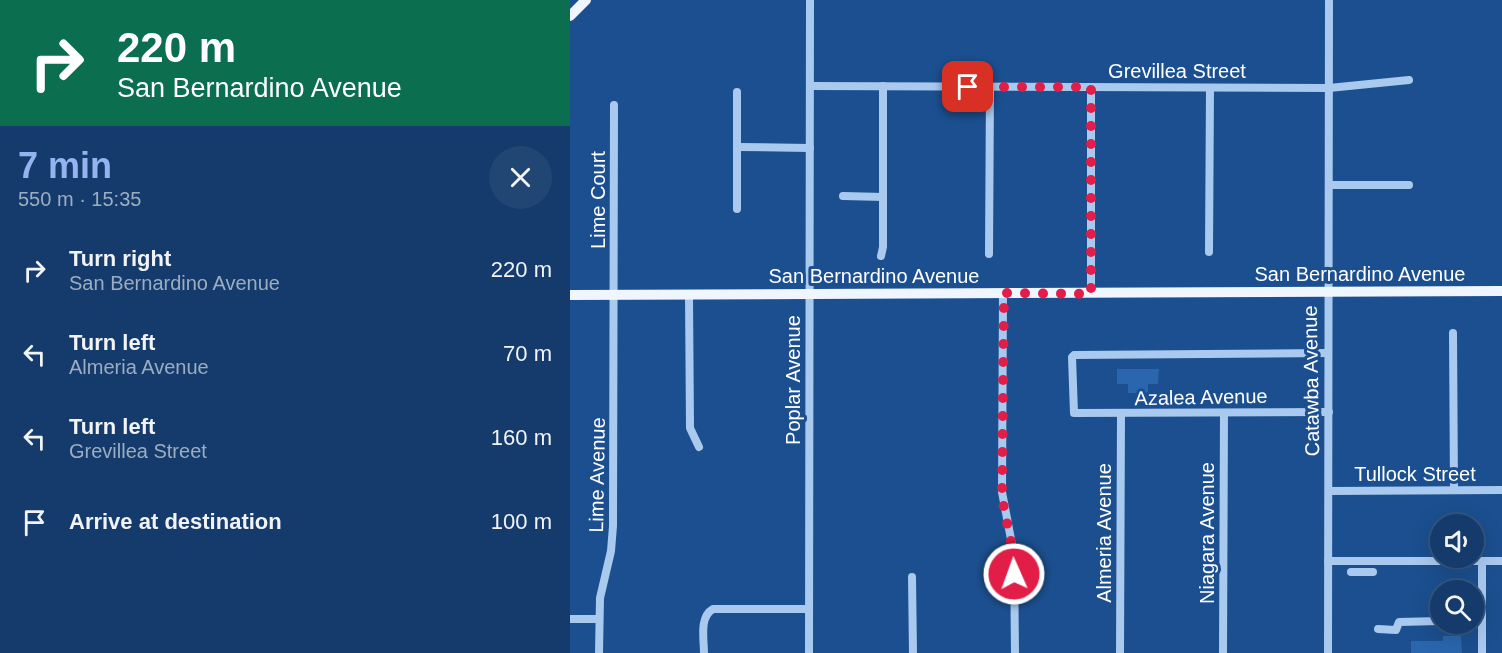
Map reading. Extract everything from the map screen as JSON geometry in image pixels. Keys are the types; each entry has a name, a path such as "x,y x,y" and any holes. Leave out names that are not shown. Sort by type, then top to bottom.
{"main road":[{"path":"570,16 586,0"},
{"name":"San Bernardino Avenue","path":"570,296 1502,291"}],"street":[{"name":"Poplar Avenue","path":"808,653 810,0"},
{"name":"Catawba Avenue","path":"1328,653 1329,0"},
{"name":"Grevillea Street","path":"810,86 1329,88 1409,80"},
{"path":"881,256 884,247 883,86"},
{"path":"989,254 990,87"},
{"path":"1091,87 1091,294"},
{"path":"1209,252 1210,88"},
{"path":"737,92 737,209"},
{"name":"Lime Court","path":"614,105 614,296"},
{"path":"738,147 810,148"},
{"path":"1329,185 1409,184"},
{"path":"843,196 883,196"},
{"path":"1004,293 1002,492 1014,555 1015,653"},
{"path":"689,295 690,428 699,447"},
{"name":"Lime Avenue","path":"599,653 601,587 613,539 614,296"},
{"path":"1453,333 1454,490"},
{"name":"Azalea Avenue","path":"1328,353 1074,355 1072,357 1074,413 1329,412"},
{"name":"Niagara Avenue","path":"1223,653 1224,413"},
{"name":"Almeria Avenue","path":"1120,653 1121,414"},
{"name":"Tullock Street","path":"1329,491 1502,490"},
{"path":"1328,561 1430,561"},
{"path":"1484,561 1502,561"},
{"path":"1482,568 1482,653"},
{"path":"1351,572 1373,572"},
{"path":"912,578 913,653"},
{"path":"704,653 704,622 708,612 713,609 809,609"},
{"path":"570,619 599,619"},
{"path":"1378,629 1396,630 1399,622 1430,621"}],"building":[{"path":"1117,369 1159,369 1158,384 1148,384 1148,393 1128,393 1128,384 1117,384"},
{"path":"1443,636 1461,636 1462,653 1411,653 1411,641 1443,641"}],"route":[{"path":"968,87 1091,87 1091,294 1004,293 1002,492 1003,507 1013,544 1014,574"}]}
